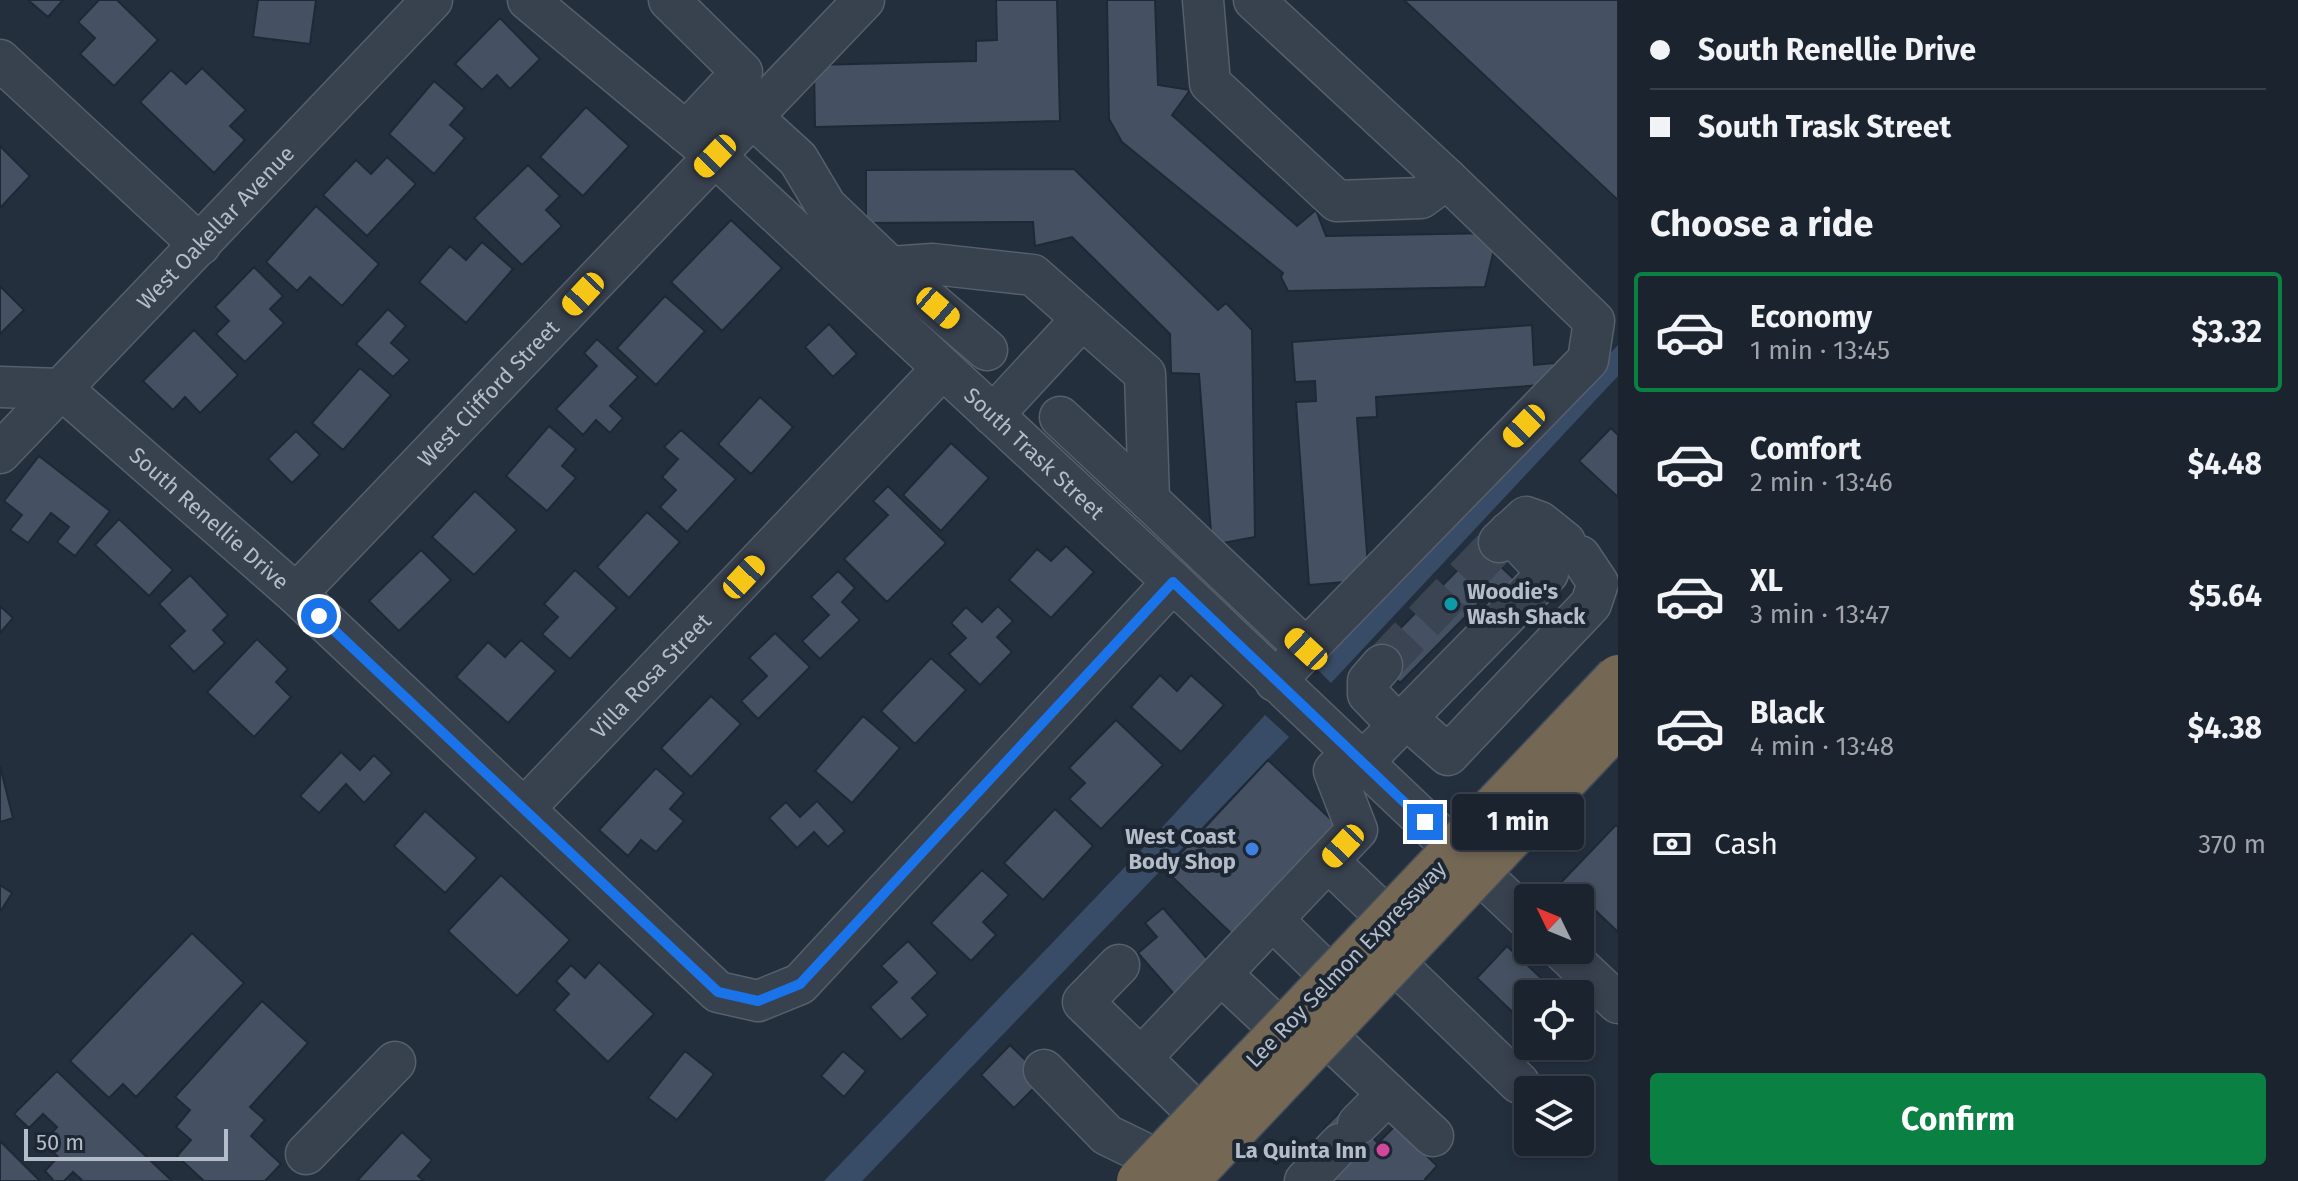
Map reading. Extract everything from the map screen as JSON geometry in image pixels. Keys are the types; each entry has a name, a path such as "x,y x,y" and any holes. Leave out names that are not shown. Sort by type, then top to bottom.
{"highway":[{"name":"Lee Roy Selmon Expressway","path":"1140,1166 1618,677"},
{"name":"Lee Roy Selmon Expressway","path":"1186,1181 1616,747"}],"street":[{"name":"West Oakellar Avenue","path":"0,453 432,0"},
{"name":"South Trask Street","path":"528,0 701,144 1173,582 1514,906"},
{"path":"669,0 742,72 701,144"},
{"path":"701,144 752,117 864,0"},
{"path":"1203,0 1210,83 1337,201 1421,198 1447,179"},
{"path":"1254,0 1594,321 1588,360 1306,649 1279,684"},
{"path":"0,60 200,245"},
{"path":"752,117 798,159 826,206 890,267 987,350"},
{"name":"West Clifford Street","path":"296,594 701,144"},
{"path":"890,267 933,264 1033,275 1145,374 1149,500"},
{"path":"993,415 1082,319"},
{"name":"Villa Rosa Street","path":"524,809 942,369"},
{"path":"0,387 62,389"},
{"name":"South Renellie Drive","path":"62,389 296,594 718,992 758,1001 800,984 1173,582"},
{"path":"1060,417 1306,649"},
{"path":"1382,665 1368,681 1368,694 1448,755 1591,604 1598,583 1564,557 1504,537"},
{"path":"1141,1058 1357,830 1334,771 1357,758 1402,722 1564,557"},
{"path":"1328,861 1375,906"},
{"path":"1273,920 1319,965"},
{"path":"1577,964 1618,1003"},
{"path":"1119,965 1083,1002 1187,1103"},
{"path":"1405,973 1514,1078"},
{"path":"1222,975 1268,1018"},
{"path":"1336,1045 1433,1136"},
{"path":"306,1154 395,1062"},
{"path":"1044,1070 1140,1166"},
{"path":"1305,1181 1388,1094"}],"water":[{"path":"1618,345 1618,376 1331,683 1315,667"},
{"path":"1265,715 1289,737 862,1181 824,1181 1145,846"}],"building":[{"path":"28,0 63,0 48,17"},
{"path":"99,0 117,0 158,40 114,86 80,54 95,38 78,22"},
{"path":"258,0 316,0 310,44 253,37"},
{"path":"996,0 1057,0 1060,121 815,127 814,65 976,61 976,41 997,40"},
{"path":"1107,0 1155,0 1158,85 1190,90 1172,115 1297,226 1316,210 1326,236 1498,233 1485,287 1288,291 1281,277 1283,273 1122,142 1109,119"},
{"path":"1404,0 1618,0 1618,200"},
{"path":"500,18 540,59 510,89 497,75 482,90 455,64"},
{"path":"202,68 246,110 230,126 245,140 214,173 140,102 171,70 186,84"},
{"path":"434,81 465,108 450,125 465,138 434,174 389,134"},
{"path":"586,107 629,146 583,196 540,157"},
{"path":"0,146 30,176 0,208"},
{"path":"387,157 416,184 367,236 323,195 356,160 371,174"},
{"path":"528,165 560,196 546,210 562,226 522,265 474,218"},
{"path":"1074,169 1218,310 1226,303 1252,330 1255,537 1212,545 1199,374 1171,373 1170,334 1072,237 1035,246 1033,222 866,223 866,170"},
{"path":"316,206 379,264 342,306 310,277 297,291 266,262"},
{"path":"731,220 782,268 722,331 671,282"},
{"path":"482,242 513,269 466,323 419,282 450,246 466,260"},
{"path":"254,267 283,296 270,309 284,323 245,362 216,334 229,321 215,307"},
{"path":"0,286 24,310 0,334"},
{"path":"665,296 705,331 656,385 617,348"},
{"path":"388,309 406,326 391,343 410,360 393,377 356,344"},
{"path":"829,324 857,354 833,377 805,347"},
{"path":"1532,325 1534,365 1554,363 1556,384 1376,397 1377,417 1357,418 1369,580 1309,585 1296,402 1316,401 1315,381 1295,382 1292,342"},
{"path":"194,330 238,375 200,413 185,397 173,410 143,381"},
{"path":"597,339 638,377 610,406 623,418 610,433 596,420 583,435 556,409 597,366 584,353"},
{"path":"360,368 391,395 343,450 312,423"},
{"path":"760,397 793,427 751,474 718,444"},
{"path":"549,426 576,449 562,466 576,478 547,511 506,476"},
{"path":"1611,428 1618,435 1618,497 1579,461"},
{"path":"681,430 736,479 687,532 660,507 676,490 662,477 678,459 664,447"},
{"path":"296,431 320,455 292,483 268,459"},
{"path":"951,443 989,478 941,531 903,495"},
{"path":"39,456 110,511 75,556 57,542 69,527 51,513 28,543 10,530 22,515 4,501"},
{"path":"888,486 946,543 887,602 844,559 888,515 873,501"},
{"path":"475,491 517,530 474,575 432,537"},
{"path":"647,512 680,542 629,598 597,567"},
{"path":"119,519 173,570 149,596 95,545"},
{"name":"Woodie's Wash Shack","path":"1492,535 1493,559 1519,584 1494,609 1483,599 1400,683 1373,656"},
{"path":"1066,546 1094,572 1051,618 1009,580 1037,549 1051,561"},
{"path":"421,550 451,580 399,631 369,601"},
{"path":"575,570 617,608 570,659 542,634 558,617 544,604"},
{"path":"838,571 855,588 842,602 860,620 820,659 802,641 829,615 811,597"},
{"path":"190,575 228,615 213,630 225,643 194,672 169,646 185,631 159,604"},
{"path":"0,606 13,618 0,633"},
{"path":"998,606 1013,621 997,637 1012,652 980,685 949,654 966,638 951,623 966,607 982,622"},
{"path":"775,633 810,667 758,719 741,701 767,676 749,658"},
{"path":"257,639 288,669 276,682 291,697 254,737 207,692"},
{"path":"521,640 556,671 508,723 456,677 488,642 505,657"},
{"path":"931,658 966,690 915,744 881,711"},
{"path":"1160,675 1177,691 1191,675 1224,705 1181,752 1131,707"},
{"path":"711,696 741,724 691,777 661,748"},
{"path":"863,716 900,748 852,803 815,771"},
{"path":"1116,720 1163,765 1101,829 1069,799 1085,783 1069,768"},
{"path":"341,752 360,770 374,755 392,773 364,803 346,784 319,813 300,796"},
{"name":"West Coast Body Shop","path":"1268,760 1339,827 1235,937 1165,870"},
{"path":"0,766 13,818 0,822"},
{"path":"656,768 684,793 670,809 684,821 656,852 641,840 628,856 599,830"},
{"path":"817,801 845,831 828,847 814,832 797,848 769,818 786,802 800,817"},
{"path":"1055,809 1093,846 1043,900 1004,863"},
{"path":"425,811 477,858 445,893 394,846"},
{"path":"1616,825 1618,932 1594,909 1594,884 1560,884"},
{"path":"982,870 1009,895 983,922 996,935 971,961 931,923"},
{"path":"501,875 570,940 517,996 448,931"},
{"path":"0,885 12,893 0,912"},
{"path":"1163,908 1211,963 1174,994 1138,953 1157,937 1145,923"},
{"path":"192,933 244,983 136,1097 123,1084 109,1098 70,1061"},
{"path":"908,941 938,973 912,998 928,1015 901,1040 870,1007 897,982 881,966"},
{"path":"1507,946 1514,953 1514,964 1526,964 1543,980 1514,980 1514,1014 1477,978"},
{"path":"599,962 654,1014 608,1062 554,1010 569,994 556,981 571,965 585,978"},
{"path":"262,1001 308,1043 250,1107 265,1120 251,1136 281,1164 265,1181 204,1181 177,1156 191,1140 176,1127 190,1110 175,1097"},
{"path":"1010,1045 1044,1078 1014,1108 981,1075"},
{"path":"685,1051 714,1074 677,1120 648,1098"},
{"path":"843,1051 866,1071 844,1097 821,1076"},
{"path":"57,1071 172,1181 83,1181 73,1172 64,1181 54,1181 45,1171 58,1157 44,1142 57,1127 43,1114 29,1128 14,1114"},
{"name":"La Quinta Inn","path":"1343,1109 1378,1143 1396,1125 1437,1166 1425,1179 1427,1181 1327,1181 1352,1156 1324,1128"},
{"path":"402,1132 432,1160 418,1176 424,1181 357,1181"},
{"path":"0,1141 40,1181 0,1181"}],"tunnel":[{"path":"1382,665 1499,542"}],"place":[{"name":"Woodie's Wash Shack","path":"1451,604"},
{"name":"West Coast Body Shop","path":"1252,849"},
{"name":"La Quinta Inn","path":"1383,1150"}],"route":[{"path":"319,616 718,992 758,1001 800,984 1173,582 1425,822"}]}
